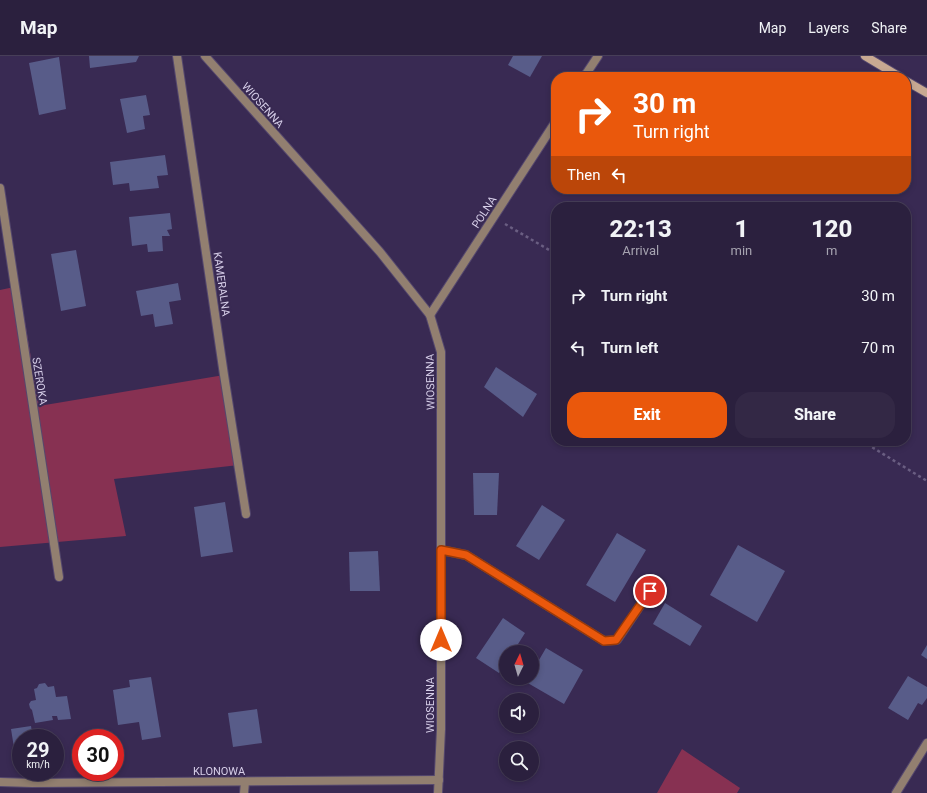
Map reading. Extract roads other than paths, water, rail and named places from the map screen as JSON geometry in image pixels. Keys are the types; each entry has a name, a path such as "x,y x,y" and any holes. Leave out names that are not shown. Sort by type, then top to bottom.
{"street":[{"name":"KAMERALNA","path":"177,56 246,514"},
{"name":"WIOSENNA","path":"204,56 380,252 430,315 441,352 441,729 438,793"},
{"path":"587,72 598,56"},
{"path":"865,56 892,72"},
{"path":"911,84 927,93"},
{"name":"POLNA","path":"430,315 551,129"},
{"name":"SZEROKA","path":"0,188 59,577"},
{"path":"441,550 466,555 604,641 616,640 650,591"},
{"path":"896,793 927,743"},
{"name":"KLONOWA","path":"0,782 439,780"},
{"path":"244,793 245,782"}]}
